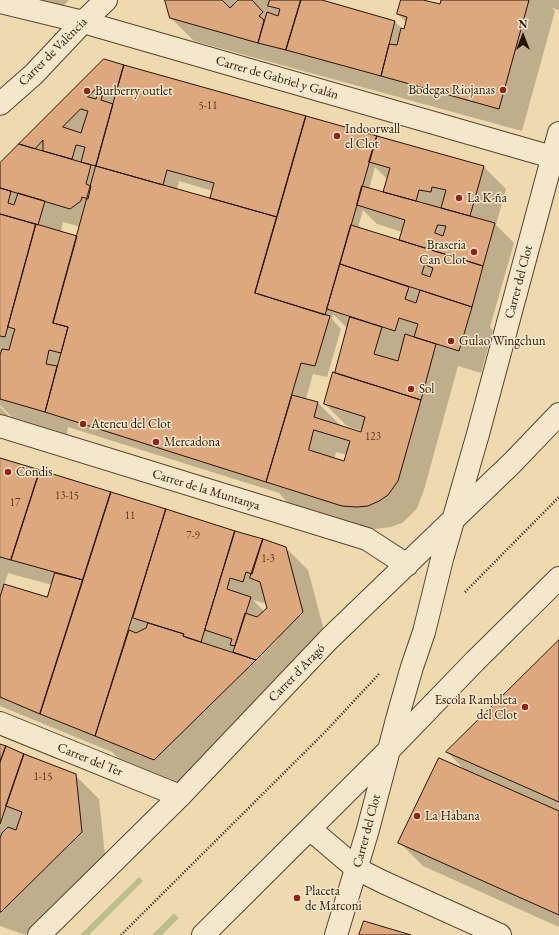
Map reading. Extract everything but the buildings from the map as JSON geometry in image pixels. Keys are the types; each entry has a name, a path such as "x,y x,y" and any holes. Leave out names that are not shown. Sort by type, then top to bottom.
{"street":[{"name":"Carrer de València","path":"0,104 34,74 106,0"},
{"name":"Carrer de Gabriel y Galán","path":"0,2 83,22 552,157"},
{"name":"Carrer del Clot","path":"336,935 357,869 410,674 424,632 452,522 480,426 559,133"},
{"name":"Carrer d'Aragó","path":"39,935 180,796 329,639 512,464 559,414"},
{"name":"Carrer de la Muntanya","path":"0,426 367,539 407,565"},
{"path":"203,935 559,578"},
{"name":"Carrer del Ter","path":"0,723 180,796"},
{"path":"310,829 357,869 500,935"}],"path":[{"path":"463,593 559,497"},
{"path":"121,935 326,731 381,672"}],"green space":[{"path":"139,877 143,881 89,935 80,935"},
{"path":"174,913 179,918 162,935 152,935"}],"place":[{"name":"Bodegas Riojanas","path":"503,90"},
{"name":"Burberry outlet","path":"87,91"},
{"name":"Indoorwall el Clot","path":"337,136"},
{"name":"La K-ña","path":"459,198"},
{"name":"Braseria Can Clot","path":"474,252"},
{"name":"Gulao Wingchun","path":"451,341"},
{"name":"Sol","path":"411,389"},
{"name":"Ateneu del Clot","path":"83,424"},
{"name":"Mercadona","path":"156,442"},
{"name":"Condis","path":"8,472"},
{"name":"Escola Rambleta del Clot","path":"525,707"},
{"name":"La Habana","path":"417,816"},
{"name":"Placeta de Marconi","path":"297,898"}]}
